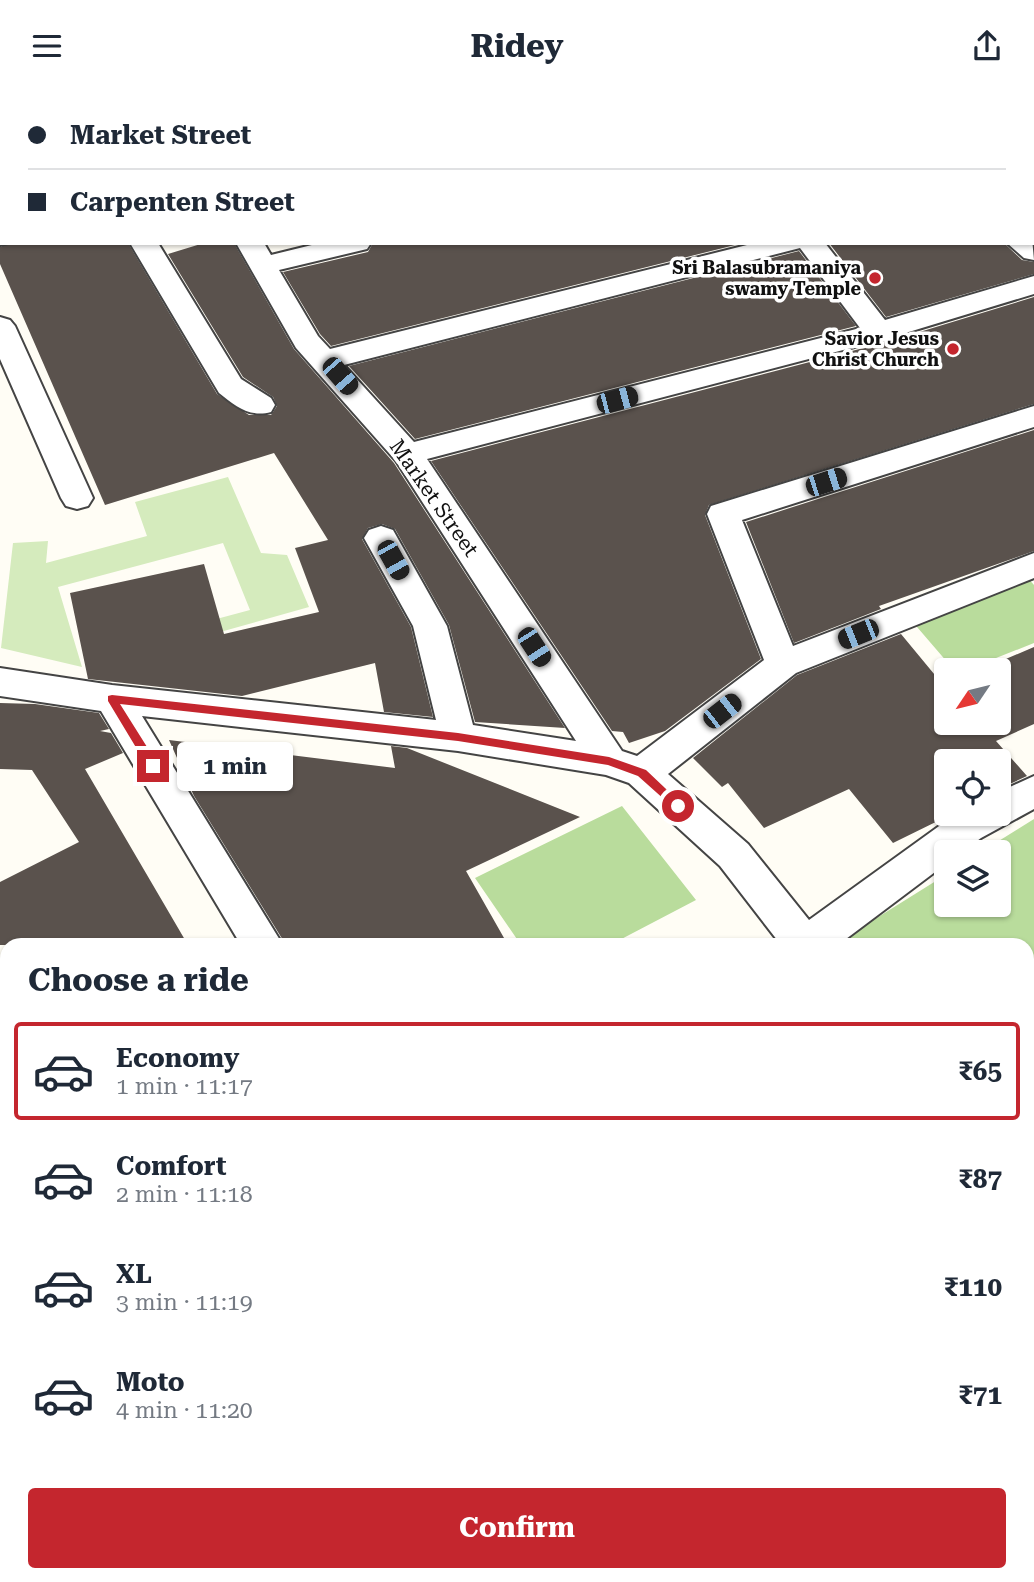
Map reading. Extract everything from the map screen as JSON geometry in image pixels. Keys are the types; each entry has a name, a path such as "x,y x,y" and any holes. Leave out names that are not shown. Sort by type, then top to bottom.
{"street":[{"path":"145,245 230,386 245,398 260,405"},
{"path":"257,254 338,245"},
{"path":"326,360 781,245"},
{"path":"812,245 879,332"},
{"name":"Market Street","path":"257,254 306,341 326,360 407,454 625,767 734,855 800,938"},
{"path":"407,454 879,332 1034,285"},
{"path":"0,326 76,498"},
{"path":"783,664 723,514 1034,417"},
{"path":"381,538 430,626 458,737"},
{"path":"0,682 112,699 458,737 625,767 783,664 1034,565"},
{"path":"112,699 259,938"},
{"path":"1011,803 1034,791"},
{"path":"816,938 969,826"}],"green space":[{"path":"228,477 261,553 287,555 309,607 213,634 209,621 250,610 223,543 58,587 82,667 1,648 13,543 48,541 46,563 147,536 135,502"},
{"path":"1026,576 1034,585 1034,643 996,658 944,658 911,620"},
{"path":"622,806 696,900 623,938 516,938 475,878"},
{"path":"1034,819 1034,938 845,938 934,882 934,917 1011,917 1011,840 1000,840"}],"building":[{"path":"129,245 217,394 249,415 271,415 277,406 273,397 243,377 168,254 197,245 235,245 294,349 394,463 565,728 475,722 449,625 395,529 382,524 368,528 362,539 411,627 433,717 384,712 375,663 242,696 88,679 70,593 204,564 224,634 319,612 295,548 328,540 274,453 105,505 0,264 0,247"},
{"path":"372,245 735,245 331,346 320,334 283,272 368,252"},
{"path":"831,245 1006,245 1022,260 1034,262 1034,274 886,317"},
{"path":"799,251 856,326 415,439 349,366"},
{"path":"1034,297 1034,404 709,505 705,515 761,659 665,731 629,743 623,732 612,731 431,461 890,341"},
{"path":"1034,430 1034,551 879,606 881,609 794,643 746,522"},
{"path":"901,634 934,674 934,735 1009,735 996,741 1003,749 934,749 934,823 893,843 849,789 764,828 728,783 722,787 693,758 797,675"},
{"path":"1034,647 1034,724 1012,734 1012,658 1008,658"},
{"path":"0,703 35,704 99,713 109,729 100,731 111,733 123,753 85,769 184,938 0,938 0,882 79,842 32,770 0,769"},
{"path":"169,740 395,768 391,746 407,748 580,817 466,871 504,938 282,938 194,796"},
{"path":"1011,758 1027,776 1011,783"}],"place":[{"name":"Sri Balasubramaniya swamy Temple","path":"875,278"},
{"name":"Savior Jesus Christ Church","path":"953,349"}],"route":[{"path":"153,766 112,699 458,737 609,761 642,773 678,806"}]}
